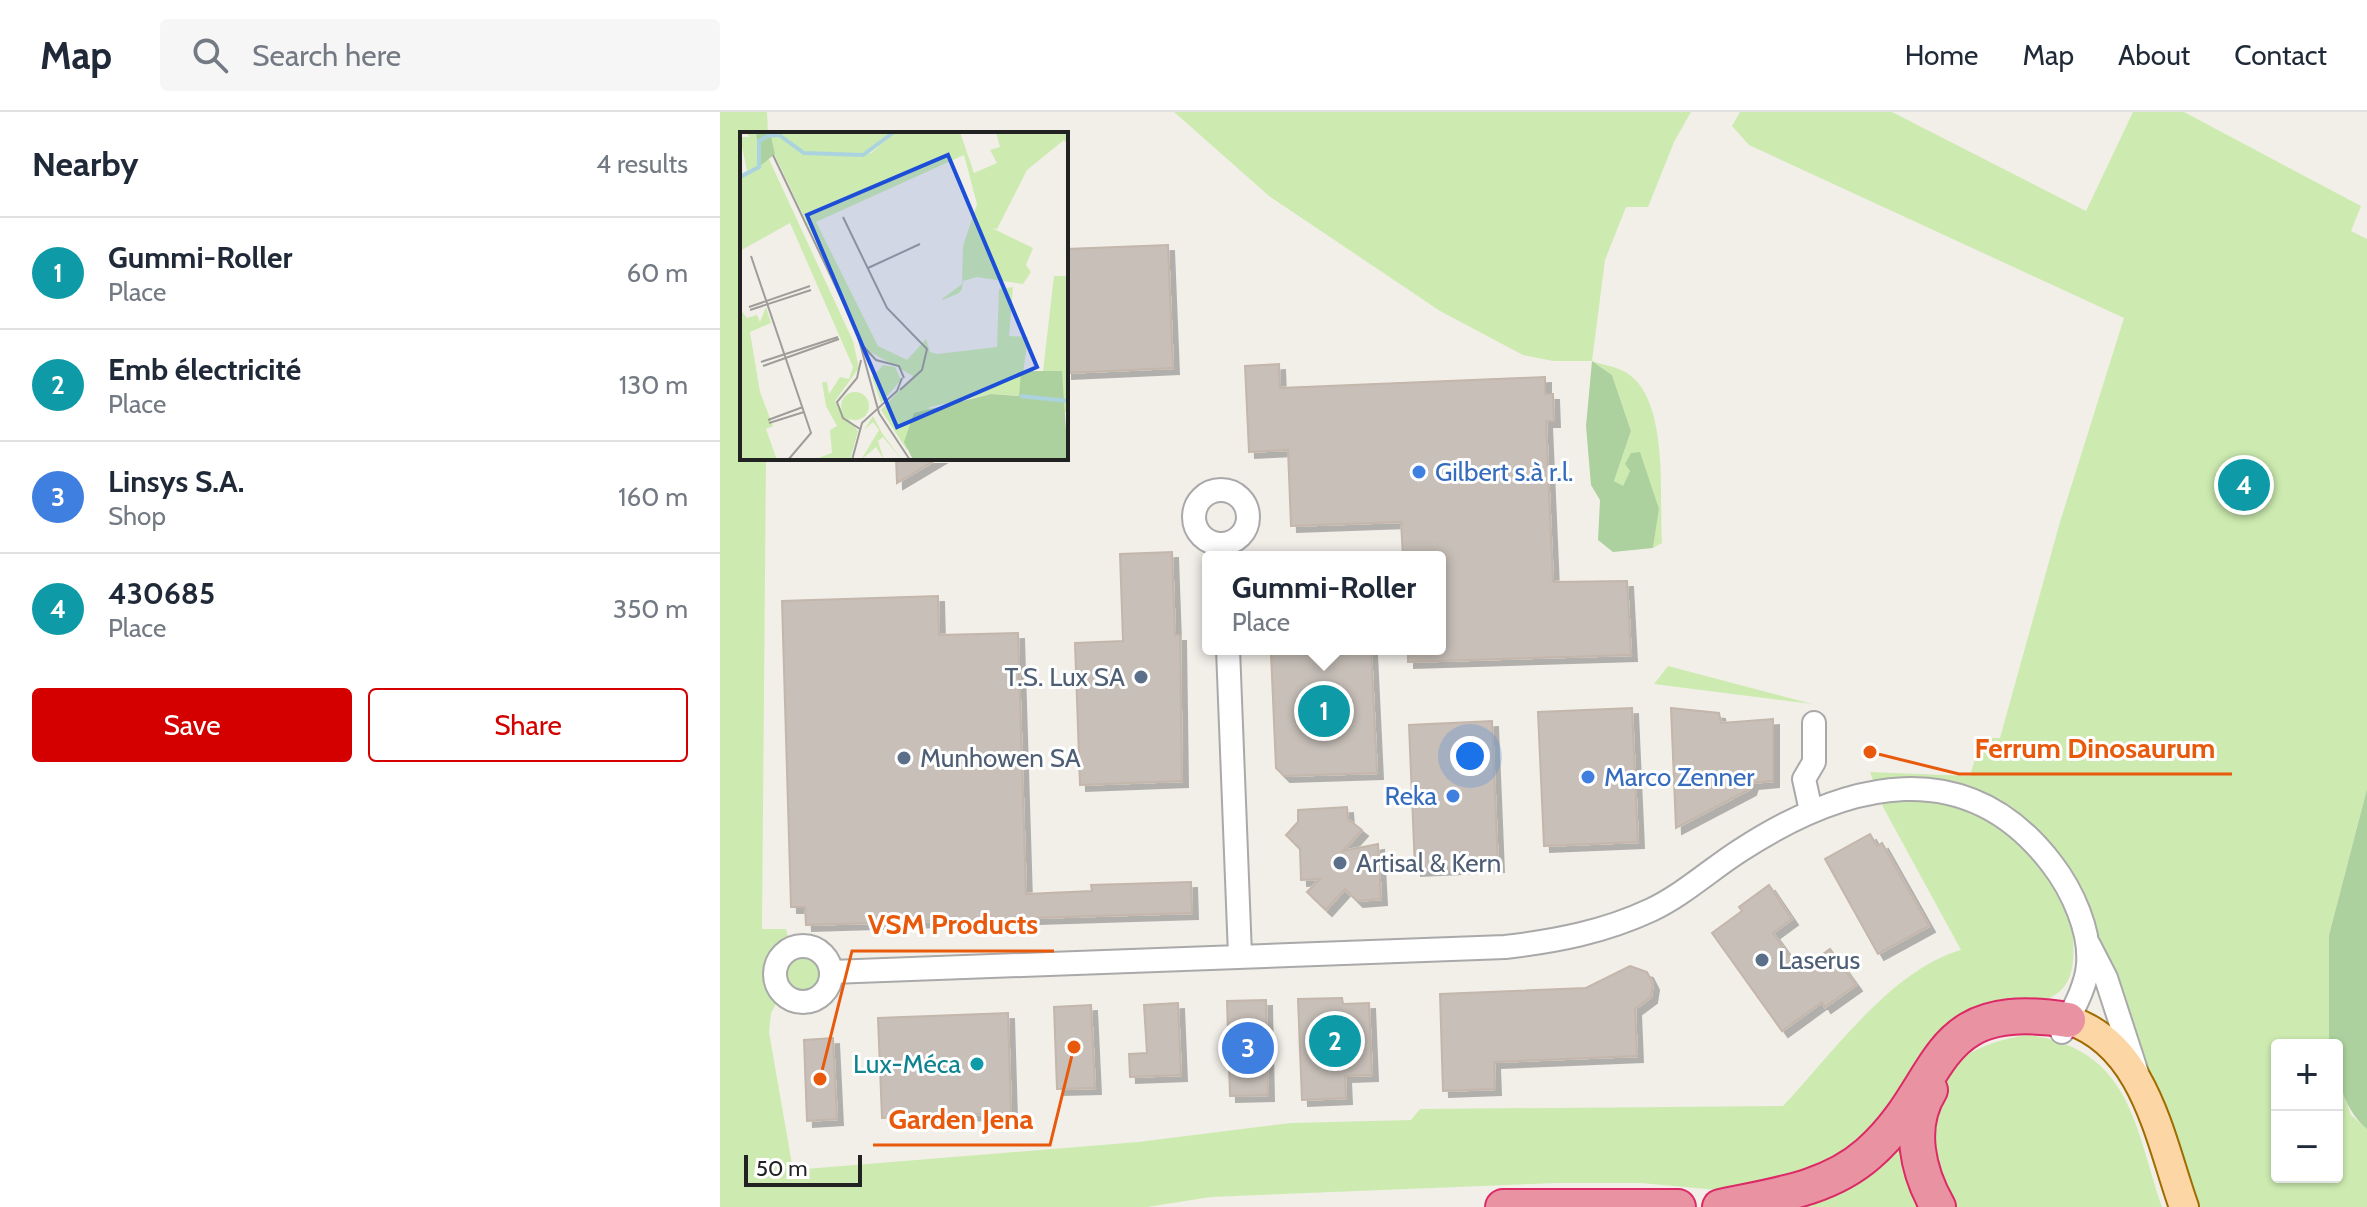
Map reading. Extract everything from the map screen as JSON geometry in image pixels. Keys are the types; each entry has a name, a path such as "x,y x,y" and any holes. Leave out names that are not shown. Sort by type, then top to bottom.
{"highway":[{"path":"1720,1207 1806,1188 1837,1176 1868,1154 1891,1129 1931,1067 1959,1036 1976,1026 2027,1013 2065,1027"},
{"path":"1938,1207 1925,1185 1917,1156 1917,1124 1926,1095 1944,1067 1969,1046 1987,1038 2029,1029 2065,1027"},
{"path":"1503,1207 1678,1207"}],"main road":[{"path":"2065,1027 2086,1025 2108,1041 2138,1081 2184,1207"},
{"path":"2065,1027 2115,1071 2132,1102 2169,1207"}],"street":[{"path":"1228,655 1240,955"},
{"path":"1811,811 1804,779 1814,762 1814,723"},
{"path":"831,972 1505,947 1558,941 1613,927 1653,909 1741,850 1811,811 1841,799 1890,788 1940,790 1989,806 2031,837 2064,880 2086,940 2106,978 2138,1081"},
{"path":"2065,1027 2088,965 2086,940"}],"green space":[{"path":"720,112 767,112 768,132 740,132 740,460 766,460 762,929 786,929 791,949 817,949 829,962 831,980 815,1000 797,1001 782,993 771,1013 769,1032 793,1170 1138,1142 1291,1123 1411,1120 1420,1109 1783,1106 1887,994 1935,960 1961,950 1883,807 1870,772 1970,776 1981,738 2000,738 2060,522 2124,318 1749,145 1732,126 1740,112 1892,112 2086,211 2133,112 2184,112 2361,206 2351,231 2367,239 2367,789 2329,935 2329,1039 2271,1039 2271,1183 2343,1183 2343,1093 2351,1115 2367,1129 2367,1207 2189,1207 2090,925 2072,928 2072,969 2059,992 2034,1003 1995,1009 1886,1124 1833,1170 1738,1192 1641,1183 1556,1183 1211,1197 1147,1207 720,1207"},
{"path":"1174,112 1691,112 1674,142 1648,207 1626,207 1605,260 1592,361 1553,361 1523,355 1440,311 1269,196"},
{"path":"1592,361 1627,373 1641,386 1650,405 1660,451 1661,476 1662,543 1653,548 1659,509 1630,471 1623,487 1614,481 1631,431 1612,375"},
{"path":"1592,361 1612,375 1631,431 1614,481 1623,486 1630,471 1625,464 1631,453 1640,452 1659,509 1653,548 1613,552 1598,540 1600,500 1591,485 1586,426"},
{"path":"1668,666 1812,704 1654,684"},
{"path":"2367,789 2367,1129 2351,1111 2343,1094 2343,1039 2329,1039 2329,935"},
{"path":"2028,1035 2062,1043 2088,1056 2108,1074 2123,1095 2134,1120 2162,1207 1945,1207 1936,1191 1931,1169 1930,1110 1938,1085 1946,1072 1970,1053 1999,1041"},
{"path":"1899,1125 1929,1207 1802,1207 1774,1201"}],"building":[{"path":"1168,245 1173,368 1068,373 1068,249"},
{"name":"Gilbert s.à r.l.","path":"1279,364 1280,388 1545,377 1545,394 1553,394 1554,421 1546,421 1553,582 1627,581 1631,655 1408,662 1408,655 1446,655 1446,551 1403,551 1401,522 1291,526 1288,450 1249,452 1245,366"},
{"path":"896,460 936,460 897,483"},
{"path":"1172,552 1175,635 1180,635 1182,781 1080,785 1075,643 1123,641 1120,554"},
{"name":"Munhowen SA","path":"938,596 939,635 1018,633 1026,894 1092,891 1091,885 1191,882 1192,913 806,925 805,907 791,907 782,601"},
{"path":"1271,655 1371,655 1377,773 1284,776 1276,768"},
{"name":"Marco Zenner","path":"1632,708 1638,842 1544,846 1538,712"},
{"path":"1671,708 1719,713 1721,723 1773,719 1773,781 1752,783 1750,789 1676,828"},
{"name":"Reka","path":"1492,721 1498,866 1415,870 1409,725"},
{"name":"Artisal & Kern","path":"1347,807 1348,819 1362,830 1343,851 1378,844 1381,899 1357,901 1345,889 1326,910 1307,892 1320,879 1301,880 1300,849 1286,835 1298,822 1298,810"},
{"path":"1870,834 1877,846 1882,843 1929,926 1878,954 1825,859"},
{"name":"Laserus","path":"1769,885 1792,919 1773,933 1800,971 1830,949 1856,985 1825,1007 1822,1002 1782,1031 1712,933 1742,911 1739,907"},
{"path":"1630,966 1647,972 1653,984 1651,997 1635,1009 1637,1056 1494,1062 1495,1089 1443,1091 1440,994 1586,988"},
{"path":"1342,998 1343,1004 1369,1003 1372,1075 1345,1076 1346,1098 1302,1100 1298,999"},
{"path":"1266,1000 1268,1095 1230,1096 1227,1001"},
{"path":"1178,1003 1181,1075 1130,1077 1129,1054 1147,1053 1144,1005"},
{"path":"1091,1005 1095,1088 1057,1089 1054,1007"},
{"path":"1008,1013 1011,1113 882,1118 878,1018"},
{"path":"833,1038 837,1119 807,1121 804,1040"}],"place":[{"name":"Gilbert s.à r.l.","path":"1419,472"},
{"name":"430685","path":"2244,485"},
{"name":"T.S. Lux SA","path":"1141,677"},
{"name":"Gummi-Roller","path":"1324,711"},
{"name":"Ferrum Dinosaurum","path":"1870,752"},
{"name":"Munhowen SA","path":"904,758"},
{"name":"Marco Zenner","path":"1588,777"},
{"name":"Reka","path":"1453,796"},
{"name":"Artisal & Kern","path":"1340,863"},
{"name":"Laserus","path":"1762,960"},
{"name":"Emb électricité","path":"1335,1041"},
{"name":"Garden Jena","path":"1074,1047"},
{"name":"Linsys S.A.","path":"1248,1048"},
{"name":"Lux-Méca","path":"977,1064"},
{"name":"VSM Products","path":"820,1079"}]}
